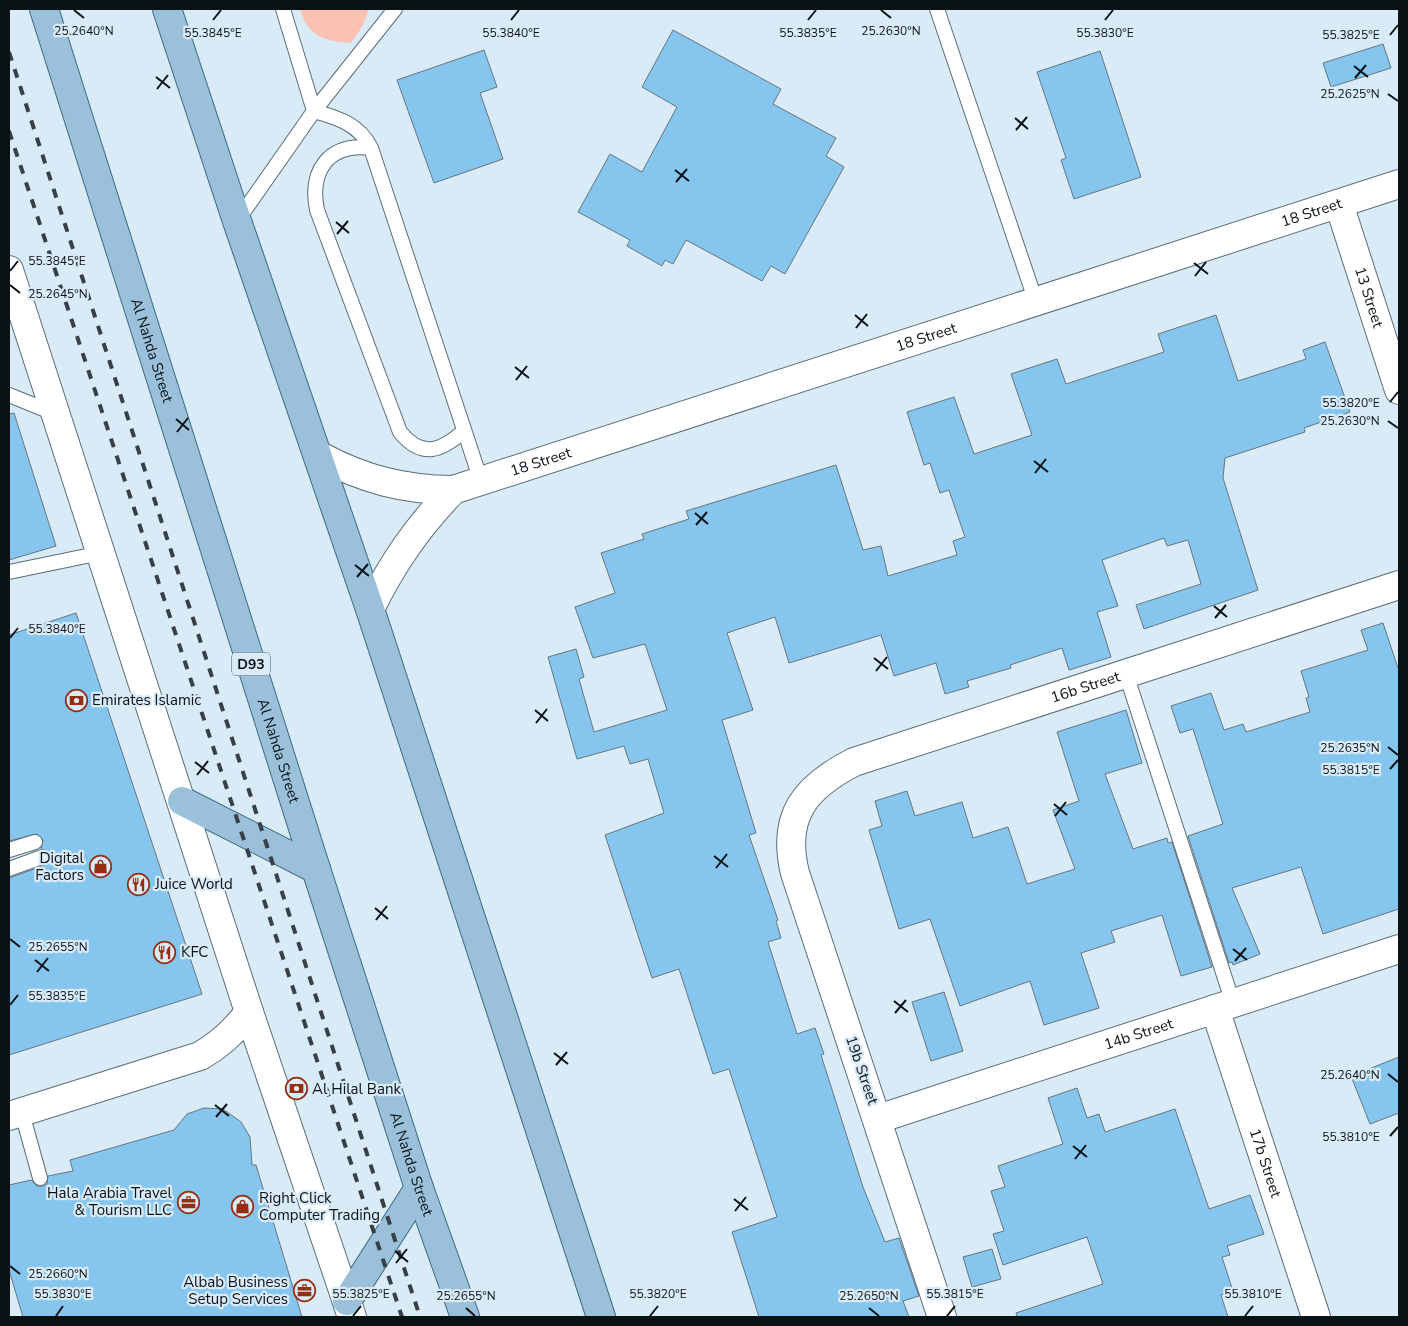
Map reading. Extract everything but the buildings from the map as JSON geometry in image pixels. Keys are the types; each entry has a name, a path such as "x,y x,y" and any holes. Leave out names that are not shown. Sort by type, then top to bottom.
{"main road":[{"name":"Al Nahda Street","path":"44,9 316,869 419,1188 465,1317"},
{"path":"166,9 237,222 320,456 601,1317"},
{"path":"182,801 316,869"},
{"path":"349,1309 419,1188"}],"street":[{"name":"18 Street","path":"320,456 354,473 398,486 425,490 453,490 1399,184"},
{"name":"13 Street","path":"1339,204 1399,390"},
{"path":"9,270 249,1012 349,1309"},
{"name":"18 Street","path":"370,608 386,576 405,545 428,516 453,490"},
{"name":"16b Street","path":"793,821 806,797 828,775 854,762 1399,585"},
{"name":"19b Street","path":"793,821 790,843 796,873 942,1317"},
{"name":"14b Street","path":"878,1119 1399,949"},
{"name":"17b Street","path":"1224,1006 1316,1317"},
{"path":"15,1115 200,1056 219,1045 236,1030 249,1012"}],"lane":[{"path":"283,9 314,111"},
{"path":"237,222 314,111 382,22 395,9"},
{"path":"937,9 1036,302"},
{"path":"314,111 337,118 354,126 362,132 371,148 480,481"},
{"path":"371,148 349,147 337,150 328,158 317,179 315,200 317,210 400,432 414,446 433,450 451,443 464,431"},
{"path":"9,395 56,414"},
{"path":"9,572 101,553"},
{"path":"1126,674 1224,1006"},
{"path":"9,850 35,842"},
{"path":"9,869 42,857"},
{"path":"15,1115 40,1178"}],"shaded area":[{"path":"300,9 369,9 362,27 351,43 332,41 312,31 303,18"}],"railway":[{"path":"9,52 420,1317"},
{"path":"9,131 402,1317"}],"place":[{"name":"Emirates Islamic","path":"76,700"},
{"name":"Digital Factors","path":"100,867"},
{"name":"Juice World","path":"139,884"},
{"name":"KFC","path":"165,952"},
{"name":"Al Hilal Bank","path":"296,1089"},
{"name":"Hala Arabia Travel & Tourism LLC","path":"188,1202"},
{"name":"Right Click Computer Trading","path":"243,1207"},
{"name":"Albab Business Setup Services","path":"304,1291"}]}
